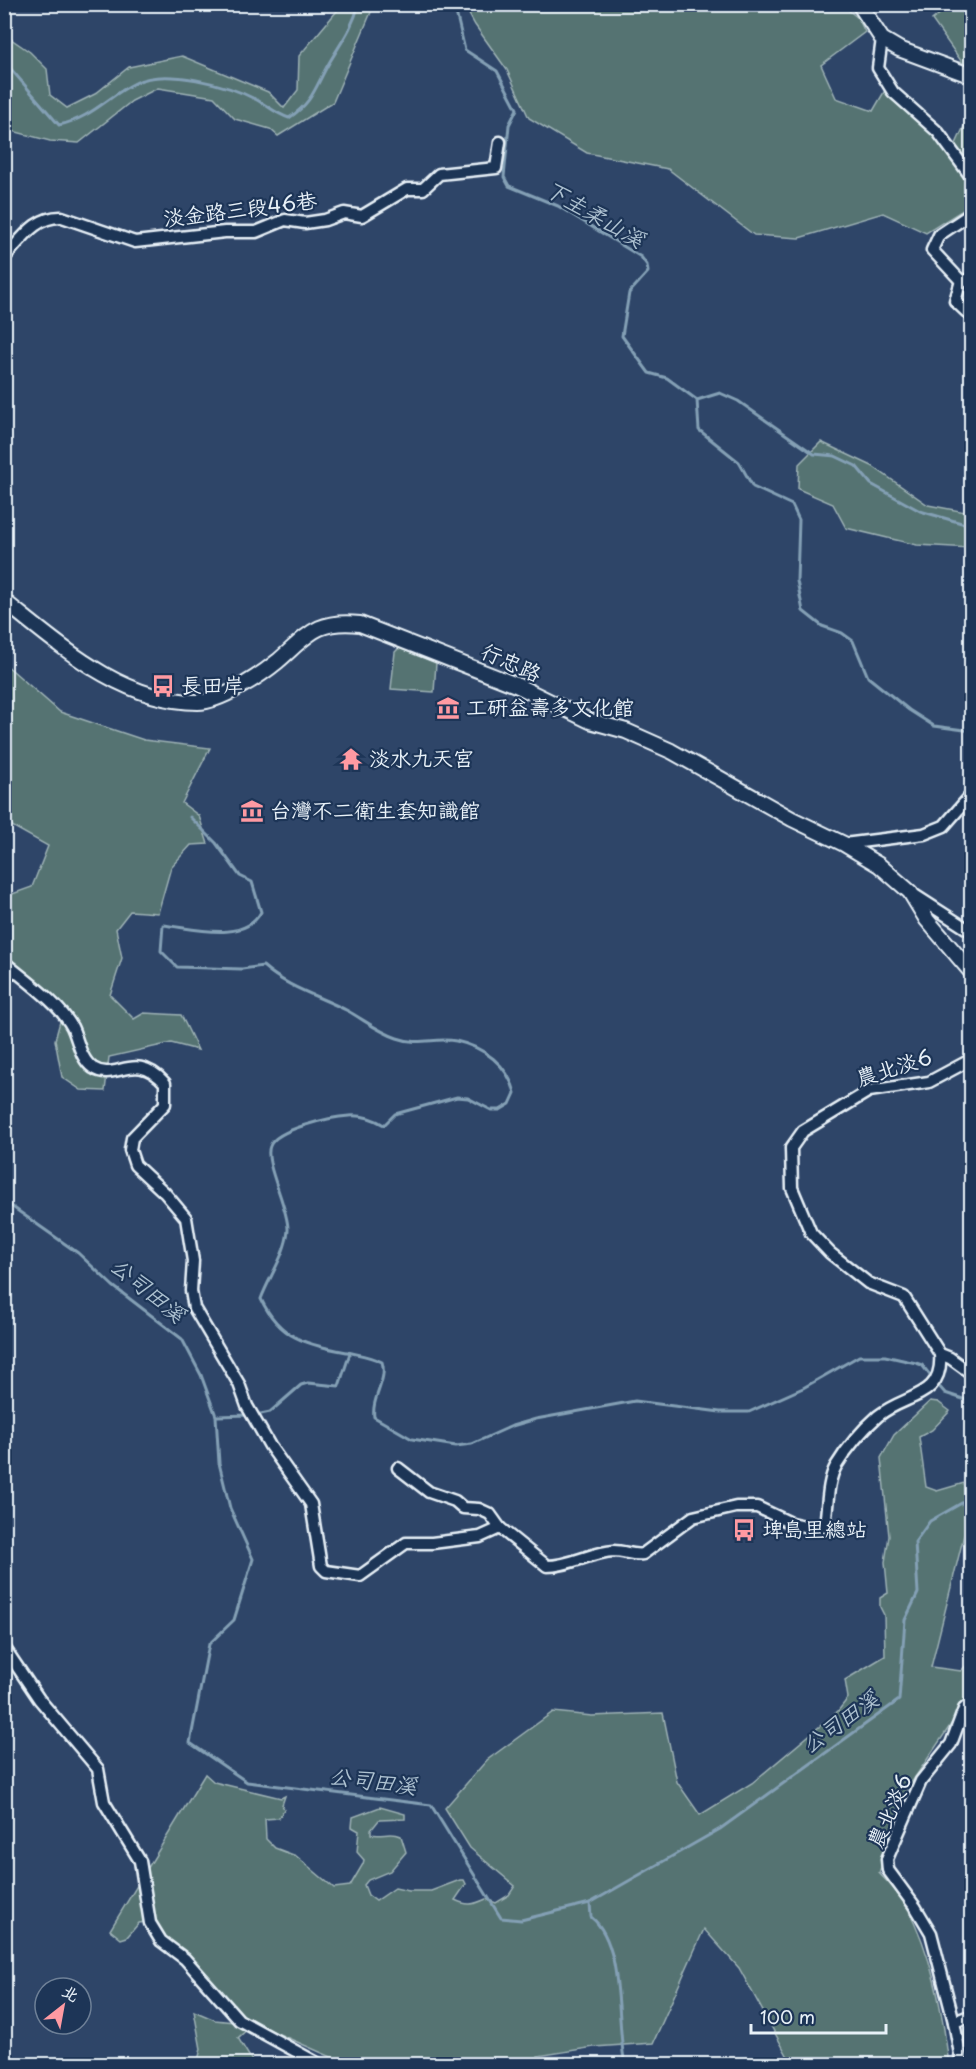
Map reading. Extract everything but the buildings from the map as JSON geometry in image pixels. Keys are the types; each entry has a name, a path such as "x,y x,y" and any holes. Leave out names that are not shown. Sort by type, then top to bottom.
{"street":[{"path":"859,4 882,39 899,49 972,76"},
{"path":"882,39 878,68 893,92 938,132 972,178"},
{"name":"淡金路三段46巷","path":"4,258 40,220 52,217 62,217 135,242 216,233 256,232 285,220 305,223 325,220 344,213 362,216 407,189 423,189 439,174 496,168 500,142"},
{"path":"972,213 939,235 932,250 966,280 955,301 972,317"},
{"name":"行忠路","path":"4,601 110,680 140,693 200,703 245,686 310,631 327,624 360,624 516,685 590,722 626,731 671,751 792,819 844,844 879,865 910,892 927,920 972,973"},
{"path":"844,844 924,834 944,826 972,794"},
{"path":"910,892 972,932"},
{"path":"4,962 70,1024 86,1062 95,1069 107,1071 138,1066 156,1073 165,1083 165,1104 132,1138 130,1150 135,1165 165,1193 186,1218 193,1261 191,1291 194,1308 239,1384 247,1406 270,1446 311,1504 321,1566 326,1571 360,1576 406,1543 432,1543 469,1536 480,1537 500,1528"},
{"name":"農北淡6","path":"972,1059 929,1082 869,1091 802,1131 791,1148 792,1188 811,1233 830,1253 868,1283 904,1297 940,1354 950,1358 972,1374"},
{"path":"398,1468 429,1492 455,1501 463,1508 479,1509 490,1514 500,1528 547,1566 572,1563 601,1553 616,1551 635,1556 643,1554 693,1517 736,1507 756,1507 791,1522 818,1529 825,1525 832,1476 850,1446 878,1416 932,1387 939,1377 940,1354"},
{"path":"4,1647 39,1699 98,1769 104,1802 140,1862 150,1923 161,1941 185,1959 239,2020 319,2064"},
{"name":"農北淡6","path":"962,2064 954,2022 931,1933 888,1870 887,1859 921,1781 951,1744 964,1709 972,1702"},
{"path":"954,2022 972,2015"}],"green space":[{"path":"776,4 783,11 792,5 842,5 858,18 865,32 821,65 836,98 873,111 884,92 903,103 955,146 971,111 971,205 926,233 883,213 799,238 754,235 668,169 587,153 529,118 507,70 475,25 464,5"},
{"path":"342,5 374,5 333,102 278,136 270,129 235,119 214,97 158,88 132,101 79,143 50,141 5,129 5,35 30,52 47,69 50,95 67,108 95,94 129,67 182,56 268,92 284,108 298,90 299,56"},
{"path":"951,5 969,5 972,9 971,75 932,20"},
{"path":"821,442 872,466 928,505 971,513 971,548 917,545 846,528 833,504 798,489 799,464"},
{"path":"399,648 436,663 434,692 391,689 395,652"},
{"path":"5,664 60,712 144,740 210,748 182,803 199,816 208,844 191,845 171,867 158,913 130,911 116,929 122,958 110,995 134,1019 144,1013 181,1015 198,1050 171,1043 109,1057 105,1091 81,1090 62,1077 55,1040 64,1007 5,954 4,897 32,887 48,846 5,822"},
{"path":"930,1401 938,1402 950,1411 932,1430 919,1437 926,1487 937,1491 971,1481 971,1519 966,1527 931,1667 961,1671 971,1660 971,1695 907,1789 879,1873 903,1901 923,1943 935,1982 949,2064 792,2064 739,1968 704,1929 653,2043 594,2047 538,2056 541,2064 347,2064 270,2030 252,2025 238,2038 254,2064 197,2064 201,2049 194,2011 215,2020 234,2022 146,1922 139,1923 127,1937 121,1939 110,1930 205,1774 214,1782 281,1798 285,1796 282,1805 284,1809 279,1818 265,1819 266,1839 275,1848 296,1856 334,1888 350,1886 363,1864 364,1860 357,1852 359,1831 352,1827 353,1817 380,1807 405,1814 405,1819 379,1820 371,1830 371,1834 401,1836 406,1852 390,1871 368,1880 364,1885 368,1895 376,1901 395,1888 409,1891 431,1891 460,1880 464,1880 466,1884 455,1900 463,1903 474,1904 486,1899 496,1903 509,1895 515,1886 470,1848 445,1808 487,1760 553,1712 592,1716 663,1713 677,1782 700,1815 752,1783 838,1711 848,1698 845,1680 885,1656 884,1615 880,1607 880,1598 888,1593 885,1562 889,1536 881,1458 894,1435"},
{"path":"967,2023 971,2023 971,2064 964,2064 964,2032"}],"waterway":[{"name":"下圭柔山溪","path":"4,61 59,125 81,117 135,83 162,77 179,77 230,89 245,94 289,118 304,106 313,93 350,28 359,4"},
{"name":"下圭柔山溪","path":"454,4 465,50 497,71 517,109 509,125 504,177 509,186 558,206 641,257 647,265 648,272 629,293 622,336 649,373 667,378 697,400 699,430 739,462 753,487 792,505 799,520 797,581 803,611 822,626 842,633 853,641 868,677 909,710 934,726 972,731"},
{"path":"697,400 720,393 738,401 814,454 835,456 856,466 871,484 920,511 972,526"},
{"path":"190,817 216,843 240,876 252,882 261,912 253,922 243,928 230,931 202,931 163,925 161,951 177,967 242,969 263,966 293,986 348,1011 390,1035 413,1041 456,1041 476,1048 501,1066 512,1083 515,1093 510,1104 500,1110 491,1110 468,1098 457,1097 395,1114 384,1125 359,1116 330,1119 305,1125 282,1134 270,1146 270,1163 285,1210 288,1230 281,1257 261,1299 277,1323 296,1338 382,1362 383,1376 375,1403 374,1417 412,1439 456,1446 472,1444 512,1426 536,1419 635,1401 720,1412 749,1412 803,1388 859,1356 885,1356 916,1363 922,1365 933,1379"},
{"name":"公司田溪","path":"4,1201 78,1253 113,1286 182,1339 201,1375 216,1416 219,1463 230,1508 253,1559 234,1620 209,1644 190,1743 247,1782 431,1805 501,1918 521,1920 590,1903 720,1829 899,1700 905,1620 918,1593 915,1542 930,1521 967,1500 972,1501"},
{"path":"256,1415 270,1412 301,1385 308,1383 339,1386 350,1353"},
{"path":"937,1384 945,1393 972,1402"},
{"path":"217,1416 249,1415"},
{"path":"590,1903 591,1917 602,1930 614,1965 625,2064"}],"place":[{"name":"長田岸","path":"163,686"},
{"name":"工研益壽多文化館","path":"448,708"},
{"name":"淡水九天宮","path":"351,759"},
{"name":"台灣不二衛生套知識館","path":"252,811"},
{"name":"埤島里總站","path":"744,1530"}]}
